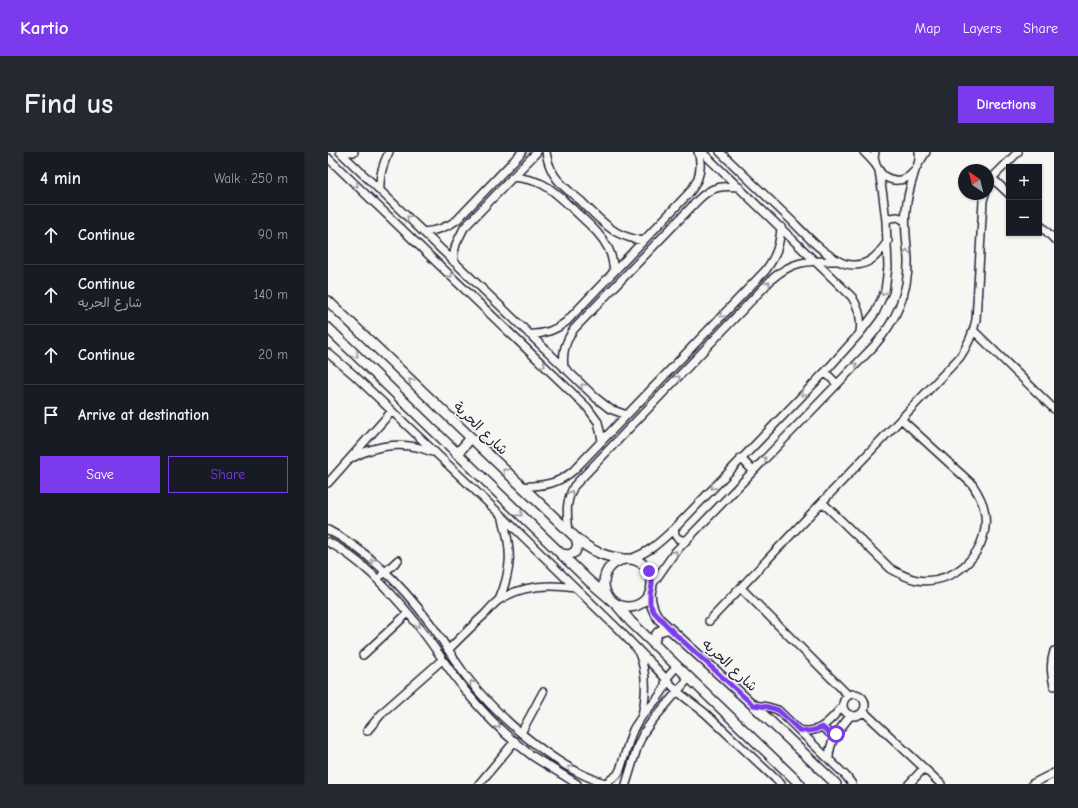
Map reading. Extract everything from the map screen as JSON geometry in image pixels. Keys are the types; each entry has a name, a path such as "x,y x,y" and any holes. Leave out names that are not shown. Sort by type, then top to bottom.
{"street":[{"path":"341,152 354,152"},
{"path":"341,152 596,398 610,409 626,415"},
{"path":"380,191 381,170 389,152"},
{"path":"423,232 441,229 461,216 522,152"},
{"path":"454,262 456,244 460,235 468,224 536,152"},
{"path":"546,152 548,164 553,174 560,182 616,232 624,236 643,241"},
{"path":"529,334 552,331 571,317 689,193 695,186 700,170 698,152"},
{"path":"702,152 852,297 860,313 860,333"},
{"path":"720,152 817,245 838,261 846,264 860,265 874,258 888,241"},
{"path":"864,152 884,176 897,180 910,176 917,168 926,152"},
{"path":"609,598 606,594 604,584 608,570 615,563 640,556 652,548 675,528 825,372 860,333 875,313 885,291 888,267 888,241 883,196 874,158 875,152"},
{"path":"652,585 675,552 882,337 889,327 900,306 906,284 908,260 905,221 908,196 920,158 919,152"},
{"path":"994,176 1018,152"},
{"path":"328,158 587,407 598,422 602,440"},
{"path":"512,177 534,180 552,190 602,238 608,248 614,271"},
{"path":"994,180 1006,191"},
{"path":"552,190 553,184 560,182"},
{"path":"564,368 563,355 569,336 698,200 710,190 719,186 739,187"},
{"path":"689,193 694,191 698,197 698,200"},
{"path":"710,621 960,357 974,331 976,320 983,200"},
{"path":"461,216 460,220 462,223 468,224"},
{"path":"886,221 890,218 898,217 905,221"},
{"path":"594,229 598,230 602,227 602,220"},
{"path":"522,487 552,484 567,476 574,470 769,265 775,256 778,247 781,227"},
{"path":"1042,227 1054,238"},
{"path":"569,532 567,506 569,496 574,486 778,274 796,264 816,261 838,261"},
{"path":"769,265 772,264 776,266 778,274"},
{"path":"480,304 488,295"},
{"name":"شارع الحرية","path":"328,301 569,532 582,543 602,555 626,559"},
{"path":"571,317 570,321 572,324 579,324"},
{"path":"328,328 589,581 616,604 631,622 654,645 800,784"},
{"path":"974,331 1054,409"},
{"path":"328,332 337,337"},
{"path":"328,353 353,374 503,517 636,647 678,692 706,713 781,784"},
{"path":"825,372 837,384"},
{"path":"656,384 665,391"},
{"path":"587,407 594,406 596,403 596,398"},
{"path":"328,483 392,411"},
{"path":"822,502 891,569 904,576 917,580 931,580 945,577 958,571 970,560 978,550 983,537 985,523 984,509 979,496 972,484 901,418"},
{"path":"457,454 471,438"},
{"path":"350,459 379,447 395,445 426,449 436,454"},
{"path":"741,458 753,471"},
{"path":"574,470 576,477 582,478"},
{"path":"499,600 505,586 510,558 509,545 503,517"},
{"path":"675,528 674,534 678,539 687,540"},
{"path":"328,530 352,545 385,572 420,610 466,676 484,698 523,735 571,769 605,783 615,782 618,784"},
{"path":"562,554 568,555 575,552 578,545 576,538"},
{"path":"328,542 352,557 378,580 408,613 459,683 494,723 542,762 577,784"},
{"path":"616,604 625,607 635,607 644,602 650,594 652,585 651,575 646,567 638,561 626,559"},
{"path":"378,580 398,560"},
{"path":"448,650 499,600 520,591 544,586 575,588"},
{"path":"740,588 848,695"},
{"name":"شارع الحريه","path":"650,594 650,604 654,612 670,629 836,784"},
{"path":"363,655 408,613"},
{"path":"654,645 655,636 658,632 661,630 670,629"},
{"path":"636,647 641,657 645,681 642,716"},
{"path":"1054,651 1051,670 1054,686"},
{"path":"368,731 389,707 442,660"},
{"path":"605,783 617,775 634,728 664,689 666,678 677,666"},
{"path":"626,784 638,745 644,732 689,678"},
{"path":"479,784 523,735 543,692"},
{"path":"855,693 861,696 864,701 863,711 858,715 851,715 845,712 843,706 844,700 848,695 855,693"},
{"path":"753,705 778,710 829,759 852,784"},
{"path":"799,730 813,731 822,727 843,706"},
{"path":"863,711 941,784"},
{"path":"829,759 829,750 834,737 851,715"},
{"path":"822,727 834,737"},
{"path":"909,784 924,768"},
{"path":"1032,784 1054,773"}],"route":[{"path":"649,571 652,580 650,604 659,619 753,705 778,710 799,730 813,731 822,727 834,737 836,734"}]}
